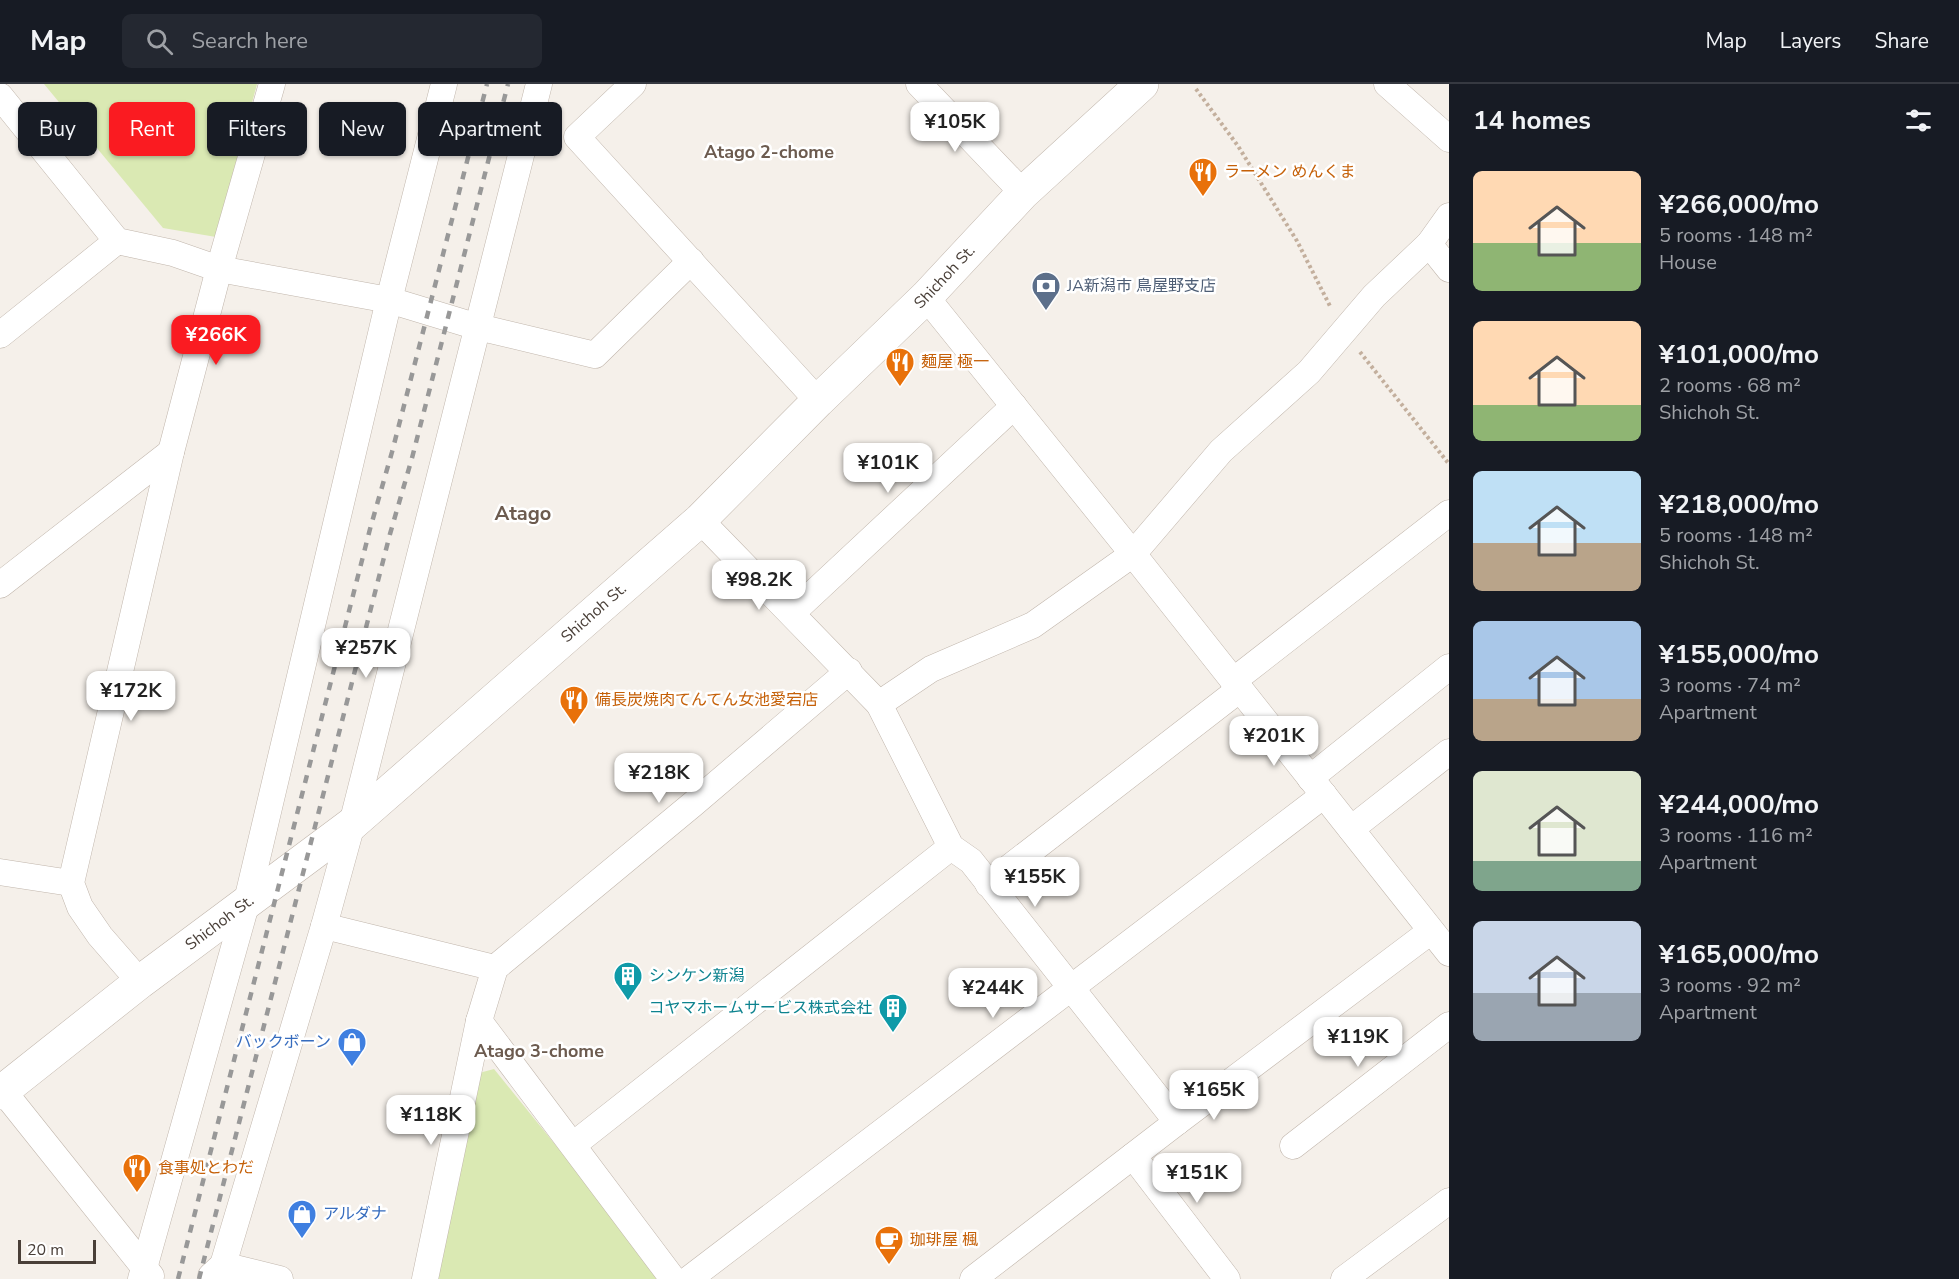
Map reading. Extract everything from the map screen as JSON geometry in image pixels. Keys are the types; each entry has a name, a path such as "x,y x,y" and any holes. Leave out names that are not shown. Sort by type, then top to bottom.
{"street":[{"path":"140,982 100,936 80,907 71,883 171,452 219,269 272,84"},
{"path":"146,1275 246,905 389,300 444,84"},
{"path":"280,1279 217,1274 324,926 352,825 538,84"},
{"path":"633,84 577,137 818,401"},
{"path":"919,84 1023,193"},
{"name":"Shichoh St.","path":"1,1090 140,982 352,825 700,520 818,401 926,297 1023,193 1142,84"},
{"path":"1387,84 1449,139"},
{"path":"0,96 117,241 173,253 219,269 389,300 478,327 595,355 691,261"},
{"path":"879,704 931,669 1033,625 1133,554 1221,451 1309,372 1374,296 1429,244 1449,216"},
{"path":"0,335 117,241"},
{"path":"1429,244 1449,269"},
{"path":"926,297 1449,953"},
{"path":"792,614 1014,406"},
{"path":"0,585 171,452"},
{"path":"988,884 1449,513"},
{"path":"700,520 879,704 951,847 971,861 1177,1122"},
{"path":"689,1279 1070,987 1317,786 1449,667"},
{"path":"425,1279 480,1022 495,968 849,671"},
{"path":"1351,829 1449,752"},
{"path":"573,1145 951,847"},
{"path":"0,872 71,883"},
{"path":"324,926 495,968"},
{"path":"973,1279 1431,931"},
{"path":"480,1022 673,1279"},
{"path":"1293,1146 1449,1025"},
{"path":"1,1090 146,1275"},
{"path":"1133,1156 1227,1279"},
{"path":"1344,1279 1449,1201"}],"path":[{"path":"1196,89 1238,146 1297,241 1343,332 1449,464"}],"green space":[{"path":"44,84 257,84 252,102 207,102 207,156 238,156 216,237 163,228 97,148 97,102 59,102"},
{"path":"494,1069 664,1279 434,1279 479,1073"}],"railway":[{"path":"178,1279 370,529 487,84"},
{"path":"199,1279 508,84"}],"place":[{"name":"ラーメン めんくま","path":"1203,198"},
{"name":"JA新潟市 鳥屋野支店","path":"1046,312"},
{"name":"麺屋 極一","path":"900,388"},
{"name":"備長炭焼肉てんてん女池愛宕店","path":"574,726"},
{"name":"シンケン新潟","path":"628,1002"},
{"name":"コヤマホームサービス株式会社","path":"893,1034"},
{"name":"バックボーン","path":"352,1068"},
{"name":"食事処とわだ","path":"137,1194"},
{"name":"アルダナ","path":"302,1240"},
{"name":"珈琲屋 楓","path":"889,1266"}],"district":[{"name":"Atago 2-chome","path":"769,152"},
{"name":"Atago","path":"523,513"},
{"name":"Atago 3-chome","path":"539,1051"}]}
